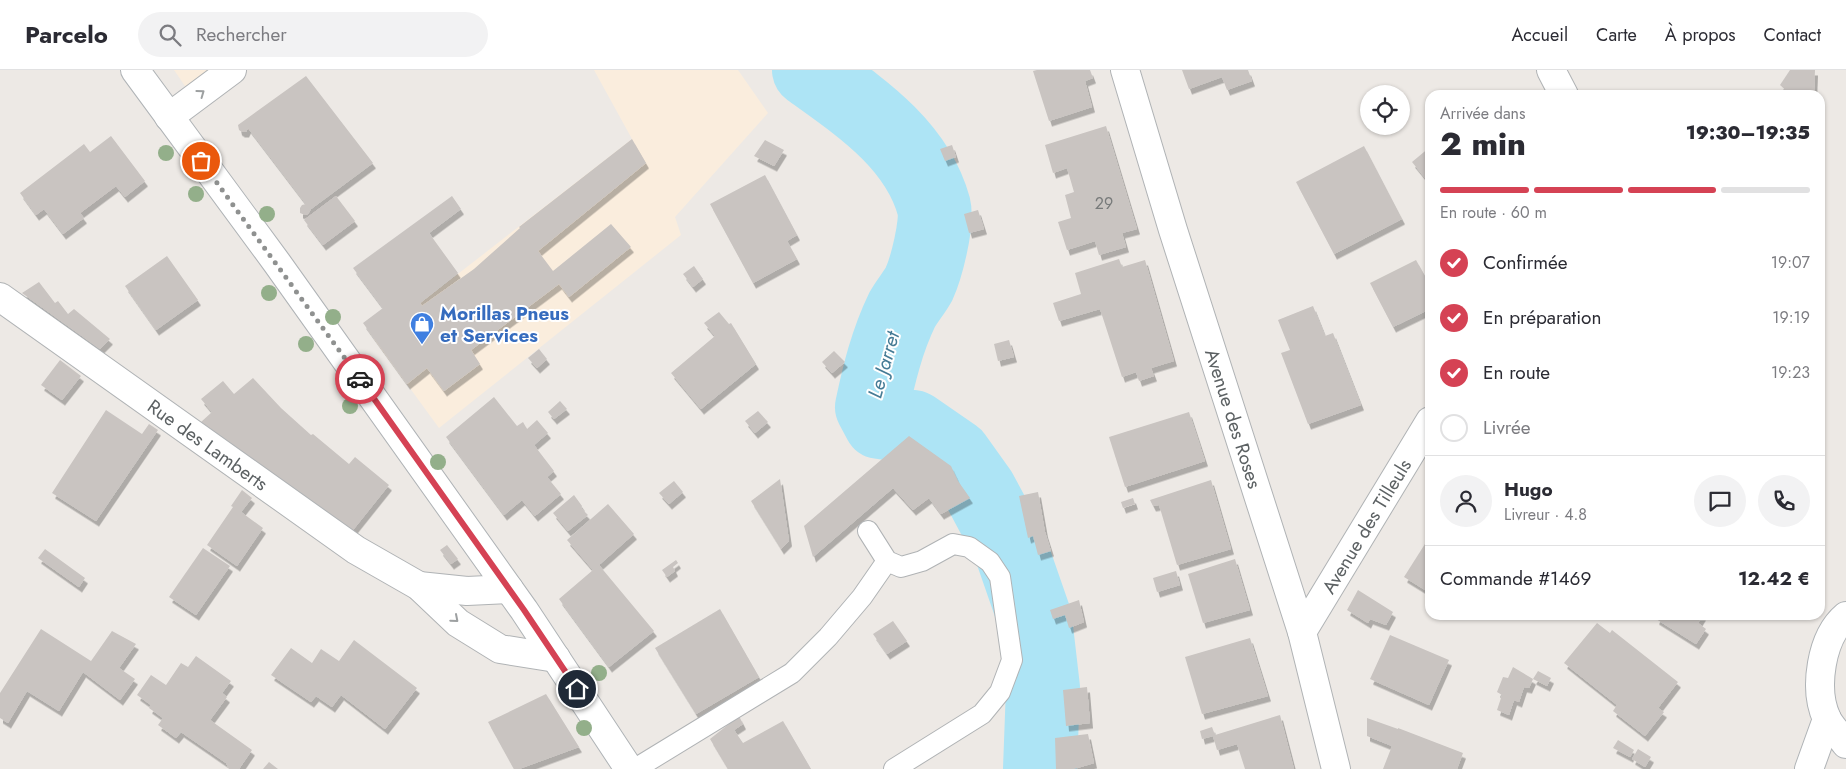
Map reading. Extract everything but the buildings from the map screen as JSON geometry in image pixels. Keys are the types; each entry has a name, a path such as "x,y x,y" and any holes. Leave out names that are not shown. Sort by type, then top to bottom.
{"street":[{"path":"135,70 277,263 516,599 630,769"},
{"path":"169,117 232,70"},
{"name":"Avenue des Roses","path":"1125,70 1173,230 1302,632 1336,769"},
{"path":"1551,70 1561,90"},
{"name":"Rue des Lamberts","path":"0,297 356,550 419,586 458,623 500,649 556,658"},
{"name":"Avenue des Tilleuls","path":"1302,632 1425,429"},
{"name":"Rue des Lamberts","path":"419,586 516,599"},
{"path":"1844,611 1824,650 1819,685 1827,719 1846,744"},
{"path":"1809,769 1827,719"}],"lane":[{"path":"868,530 886,561 901,567 922,561 953,544 969,547 990,562 1000,577 1012,660 1000,692 982,714 894,769"},
{"path":"635,769 792,673 828,637 862,597 886,561"}],"shaded area":[{"path":"174,70 213,70 187,89"},
{"path":"594,70 738,70 768,113 675,217 681,235 439,428 374,339 632,139"}],"waterway":[{"name":"Le Jarret","path":"809,70 866,113 900,145 926,185 934,207 933,234 925,268 919,284 902,310 892,334 872,407 880,422 913,427 955,456 980,491 1010,547 1035,619 1043,688 1040,769"}],"way so far":[{"path":"201,161 360,379"}],"place":[{"name":"Morillas Pneus et Services","path":"422,345"}],"route":[{"path":"360,379 524,610 577,689"}]}
